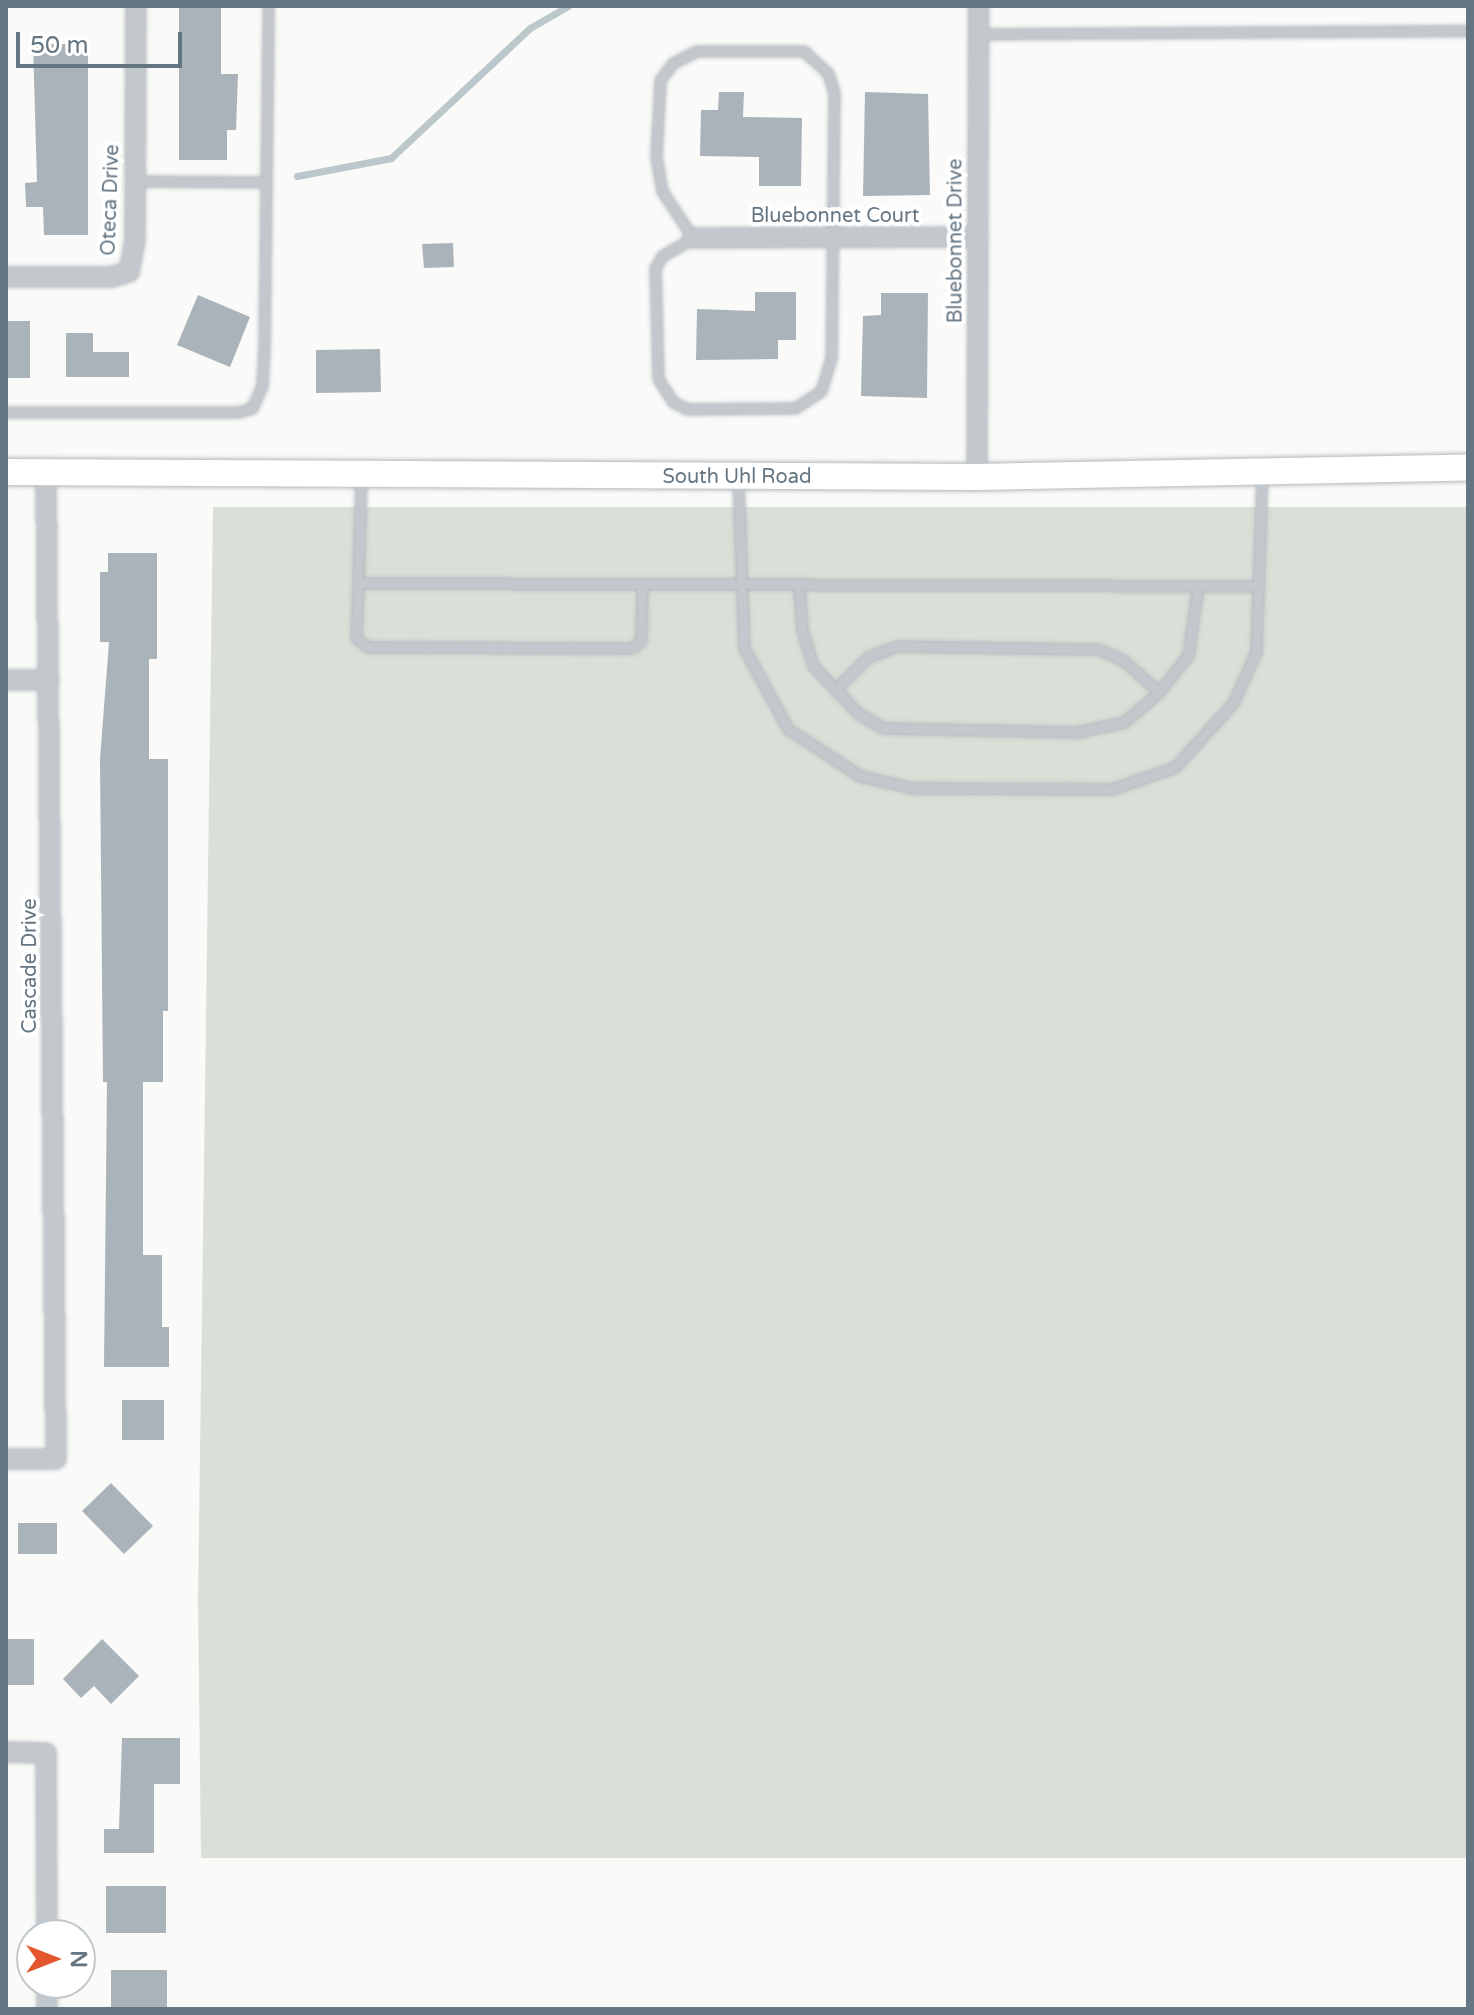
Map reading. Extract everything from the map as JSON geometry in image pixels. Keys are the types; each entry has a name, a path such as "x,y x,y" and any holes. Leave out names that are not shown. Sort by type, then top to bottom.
{"main road":[{"name":"South Uhl Road","path":"6,472 977,477 1262,469 1468,468"}],"street":[{"name":"Oteca Drive","path":"6,277 111,277 129,272 135,181 136,6"},
{"name":"Bluebonnet Drive","path":"977,477 978,6"},
{"name":"Bluebonnet Court","path":"693,238 978,237"},
{"name":"Cascade Drive","path":"6,1459 56,1459 46,472"},
{"path":"6,680 49,680"},
{"path":"6,1752 46,1753 47,1919"}],"lane":[{"path":"6,412 239,412 252,408 262,386 268,6"},
{"path":"978,34 1468,31"},
{"path":"697,51 804,51 828,73 834,93 831,358 821,391 795,408 687,409 673,402 658,379 655,268 662,256 693,238 662,191 657,123 660,80 673,63 697,51"},
{"path":"135,181 265,182"},
{"path":"738,477 744,648 788,729 860,776 913,788 1112,789 1175,767 1233,703 1256,652 1262,469"},
{"path":"361,476 356,638 368,647 632,648 641,641 642,587"},
{"path":"358,583 742,588 1259,586"},
{"path":"799,588 802,630 813,666 859,714 883,728 1077,732 1124,722 1159,692 1188,655 1198,586"},
{"path":"835,690 868,657 896,646 1098,649 1123,660 1159,692"}],"shaded area":[{"path":"213,507 1468,507 1468,1858 201,1858 198,1601"}],"building":[{"path":"179,6 221,6 221,74 238,74 236,130 227,130 227,160 179,160"},
{"path":"33,44 88,44 88,235 44,235 43,207 26,207 25,183 37,182"},
{"path":"719,92 744,92 743,117 802,118 801,186 759,186 759,157 700,156 701,110 718,110"},
{"path":"865,92 928,94 930,195 863,196"},
{"path":"453,243 454,267 424,268 422,244"},
{"path":"755,292 796,292 796,340 778,340 778,359 696,360 697,309 755,311"},
{"path":"881,293 928,293 927,398 861,396 863,316 881,315"},
{"path":"198,295 250,317 230,367 177,345"},
{"path":"6,321 30,321 30,378 6,378"},
{"path":"66,333 93,333 93,352 129,352 129,377 66,377"},
{"path":"380,349 381,392 316,393 316,350"},
{"path":"108,553 157,553 157,659 149,659 149,759 168,759 168,1011 163,1011 163,1082 143,1082 143,1255 162,1255 162,1327 169,1327 169,1367 104,1367 107,1082 103,1082 100,759 109,642 100,642 100,572 108,572"},
{"path":"122,1400 164,1400 164,1440 122,1440"},
{"path":"111,1483 153,1526 124,1554 82,1511"},
{"path":"18,1523 57,1523 57,1554 18,1554"},
{"path":"6,1639 34,1639 34,1685 6,1685"},
{"path":"102,1639 139,1676 111,1704 94,1686 81,1698 63,1679"},
{"path":"122,1738 180,1738 180,1784 154,1784 154,1853 104,1853 104,1829 119,1829"},
{"path":"106,1886 166,1886 166,1933 106,1933"},
{"path":"111,1970 167,1970 167,2009 111,2009"}],"waterway":[{"path":"297,176 391,158 530,28 568,6"}]}
